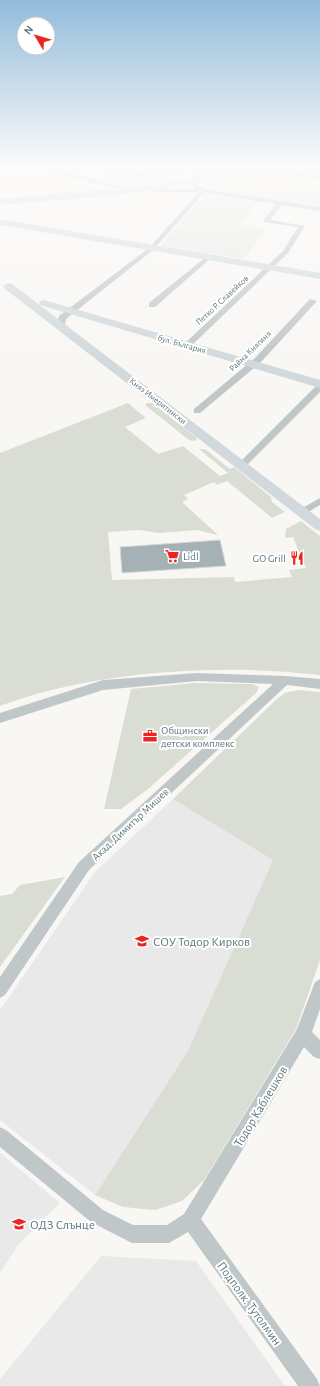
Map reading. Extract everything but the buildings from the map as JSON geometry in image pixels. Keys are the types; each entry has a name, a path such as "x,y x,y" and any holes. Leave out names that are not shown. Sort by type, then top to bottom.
{"street":[{"path":"55,233 320,276"},
{"path":"62,327 60,321 70,311 151,249 165,233"},
{"name":"Петко Р. Славейков","path":"187,345 286,252 298,233"},
{"path":"152,305 208,258"},
{"name":"Княз Имеритински","path":"0,279 8,286 44,303 54,310 55,318 62,327 320,526"},
{"path":"8,286 62,327"},
{"name":"Райна Княгиня","path":"198,411 253,364 313,301"},
{"name":"бул. България","path":"44,303 320,384"},
{"path":"242,465 320,387"},
{"path":"302,512 320,501"},
{"path":"0,718 103,685 197,677 285,680 320,684"},
{"name":"Акад. Димитър Мишев","path":"0,990 84,866 285,680"},
{"name":"Тодор Каблешков","path":"190,1220 303,1034 320,987"},
{"path":"303,1034 320,1051"},
{"path":"0,1136 97,1216 132,1234 169,1234 190,1220"},
{"name":"Подполк. Тутолмин","path":"190,1220 310,1386"}],"shaded area":[{"path":"172,233 263,233 244,259 160,246"},
{"path":"128,403 146,418 125,427 158,454 183,446 220,476 228,473 199,449 205,449 230,469 234,467 271,497 272,502 285,512 272,518 227,481 217,485 214,482 184,495 188,499 182,502 218,535 197,530 158,533 139,530 108,532 112,580 234,577 235,582 292,577 289,570 306,568 293,537 285,538 286,529 301,521 320,536 320,675 282,671 242,670 200,670 158,673 75,685 36,694 0,706 0,453"},
{"path":"147,403 152,403 197,438 196,441 189,440 145,405"},
{"path":"195,683 252,684 259,687 256,693 148,789 121,809 104,809 131,689"},
{"path":"298,690 320,692 320,960 296,1029 204,1180 182,1201 155,1210 123,1207 95,1195 188,1051 273,860 173,799 277,699 285,693"},
{"name":"СОУ Тодор Кирков","path":"173,799 273,860 188,1051 95,1195 0,1120 0,1010 95,872"},
{"path":"65,877 0,967 0,896 12,894 20,885"},
{"name":"ОДЗ Слънце","path":"0,1153 60,1203 18,1245 0,1273"},
{"path":"101,1256 196,1261 285,1386 0,1386 0,1379"}],"place":[{"name":"Lidl","path":"172,556"},
{"name":"GO Grill","path":"297,558"},
{"name":"Общински детски комплекс","path":"150,736"},
{"name":"СОУ Тодор Кирков","path":"142,941"},
{"name":"ОДЗ Слънце","path":"19,1224"}]}
